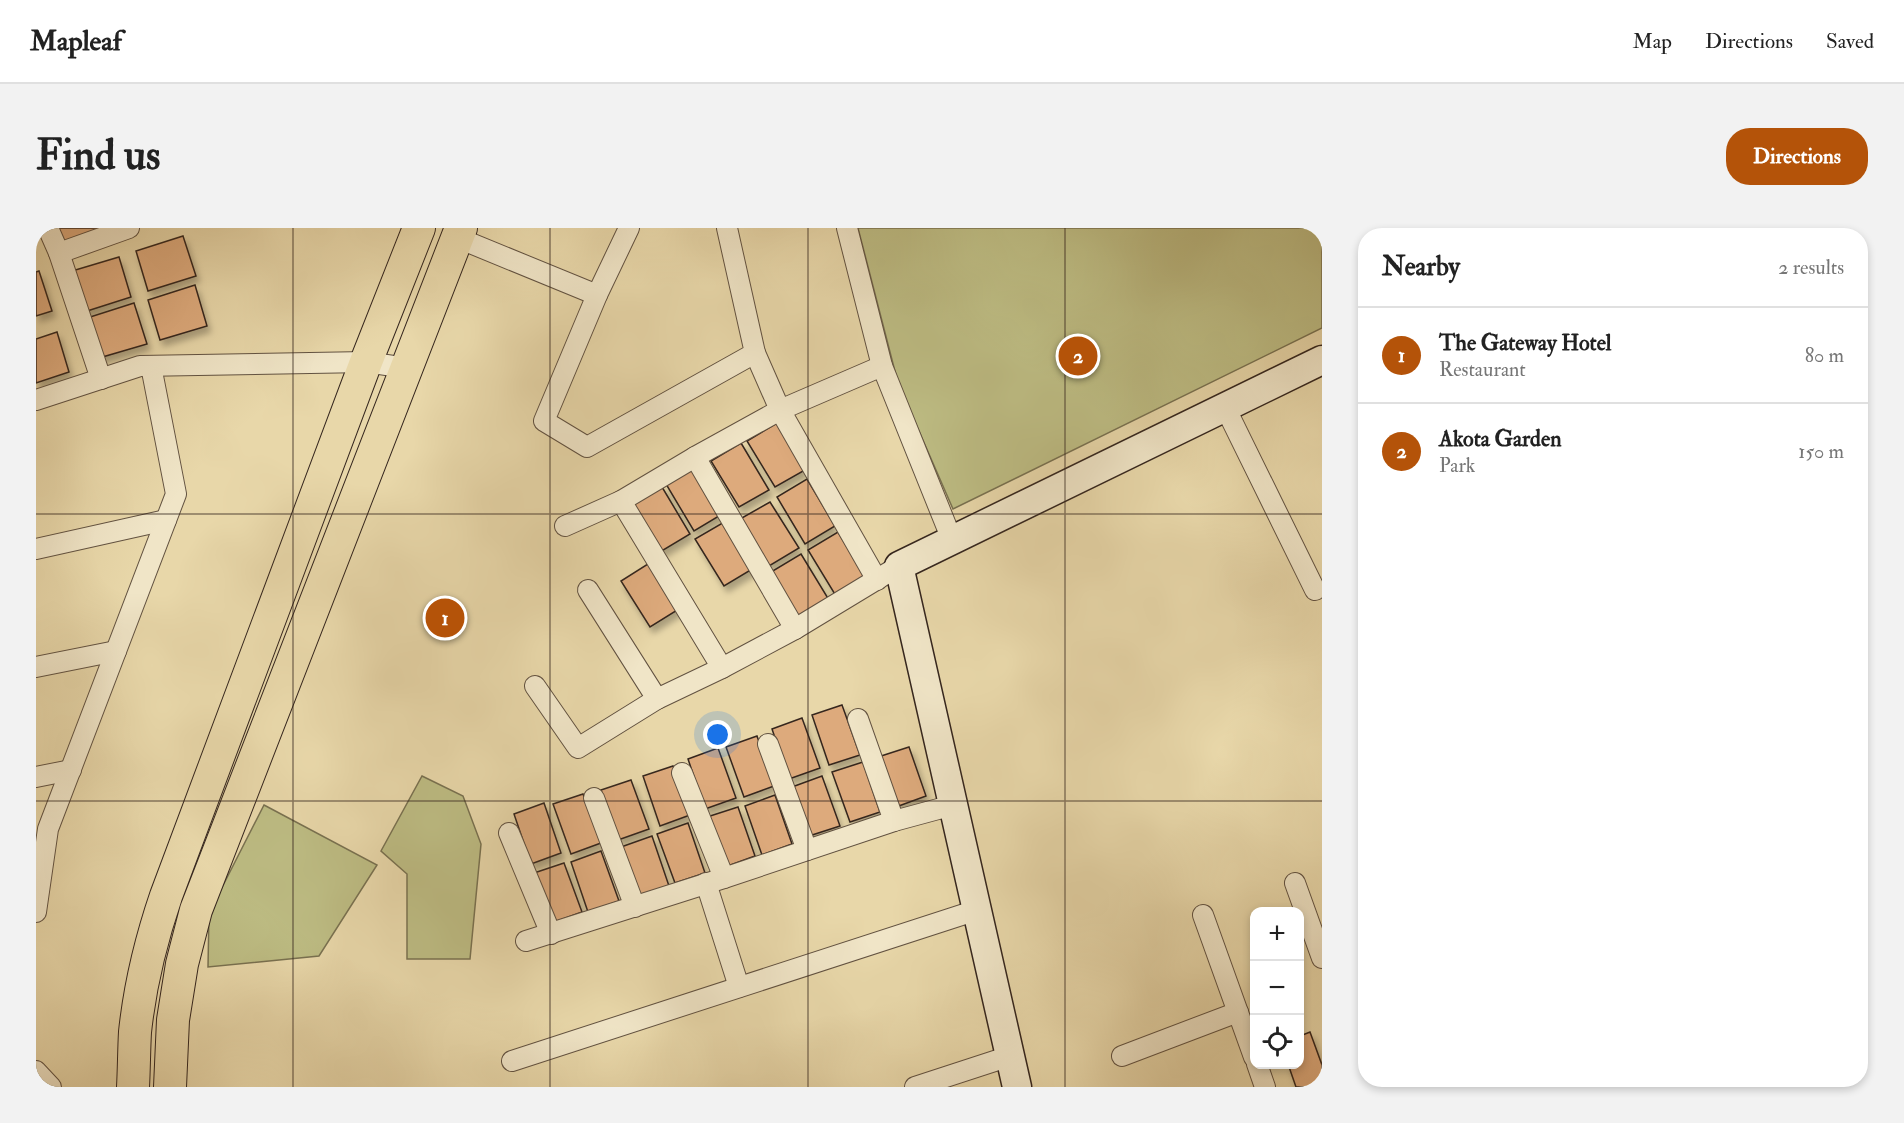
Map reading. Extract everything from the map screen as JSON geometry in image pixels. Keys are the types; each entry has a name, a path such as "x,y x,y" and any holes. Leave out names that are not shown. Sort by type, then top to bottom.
{"main road":[{"path":"133,1087 135,1031 156,926 366,362 419,228"},
{"path":"170,1087 173,1020 182,964 196,910 459,233"}],"street":[{"path":"48,228 59,253 100,379"},
{"path":"59,253 129,228"},
{"path":"629,228 597,295 544,421 587,447 754,353"},
{"path":"727,228 754,353 780,410 888,573 953,805 1017,1087"},
{"path":"847,228 882,366 952,540"},
{"path":"459,233 597,295"},
{"path":"535,686 578,748 657,699 723,668 795,629 888,573 1322,360"},
{"path":"36,400 140,366 366,362 407,368"},
{"path":"36,912 48,829 176,494 151,366"},
{"path":"565,526 621,501 780,410 882,366"},
{"path":"1225,407 1315,590"},
{"path":"695,457 795,629"},
{"path":"621,501 723,668"},
{"path":"36,549 166,520"},
{"path":"588,590 657,699"},
{"path":"36,667 116,651"},
{"path":"858,719 894,821"},
{"path":"768,744 807,850"},
{"path":"36,777 71,770"},
{"path":"682,773 715,881 739,987"},
{"path":"594,798 635,907"},
{"path":"526,941 894,821 953,805"},
{"path":"509,833 551,934"},
{"path":"1295,883 1322,958"},
{"path":"512,1060 977,910"},
{"path":"1203,915 1250,1046"},
{"path":"1122,1056 1238,1012"},
{"path":"915,1087 1010,1056"},
{"path":"1258,1069 1265,1087"},
{"path":"36,1071 51,1087"}],"shaded area":[{"path":"858,228 1322,228 1322,328 953,509 898,383"},
{"path":"422,776 463,796 481,844 470,959 407,959 407,874 381,851"},
{"path":"264,805 377,865 319,956 208,967 209,913"}],"building":[{"path":"57,228 108,228 62,243"},
{"path":"183,236 196,276 148,291 136,251"},
{"path":"119,257 131,297 84,312 72,271"},
{"path":"39,271 52,311 36,316 36,272"},
{"path":"195,285 207,326 160,340 148,300"},
{"path":"134,303 147,344 99,358 87,318"},
{"path":"57,332 69,372 36,383 36,339"},
{"path":"777,423 805,470 775,487 747,441"},
{"path":"741,443 769,490 739,507 711,461"},
{"path":"696,466 724,513 694,531 666,484"},
{"path":"807,479 835,526 805,544 777,497"},
{"path":"662,487 690,534 660,552 632,505"},
{"path":"770,502 799,548 769,566 740,519"},
{"path":"726,521 754,568 724,586 695,539"},
{"path":"838,532 866,578 836,596 808,550"},
{"path":"801,554 829,600 799,618 771,572"},
{"path":"651,562 679,609 650,627 621,581"},
{"path":"842,705 860,755 829,765 812,715"},
{"path":"802,718 820,768 789,779 772,729"},
{"path":"757,736 774,786 744,797 726,747"},
{"path":"909,747 926,796 896,807 878,757"},
{"path":"718,748 736,798 705,809 688,759"},
{"path":"863,762 880,812 850,822 832,772"},
{"path":"673,766 690,815 660,826 643,776"},
{"path":"822,776 840,826 809,836 792,787"},
{"path":"631,780 649,829 618,840 601,790"},
{"path":"583,794 601,843 571,854 553,804"},
{"path":"775,795 792,844 762,855 745,806"},
{"path":"544,803 561,853 531,864 514,814"},
{"path":"738,807 755,856 725,867 707,817"},
{"path":"688,823 705,873 675,883 657,834"},
{"path":"652,836 669,886 639,897 621,847"},
{"path":"601,851 619,901 588,912 571,862"},
{"path":"564,863 582,912 552,923 534,873"},
{"path":"1310,1032 1322,1065 1322,1084 1314,1087 1296,1087 1290,1069 1304,1069 1304,1034"}],"place":[{"name":"Akota Garden","path":"1078,356"},
{"name":"The Gateway Hotel","path":"445,618"}]}
